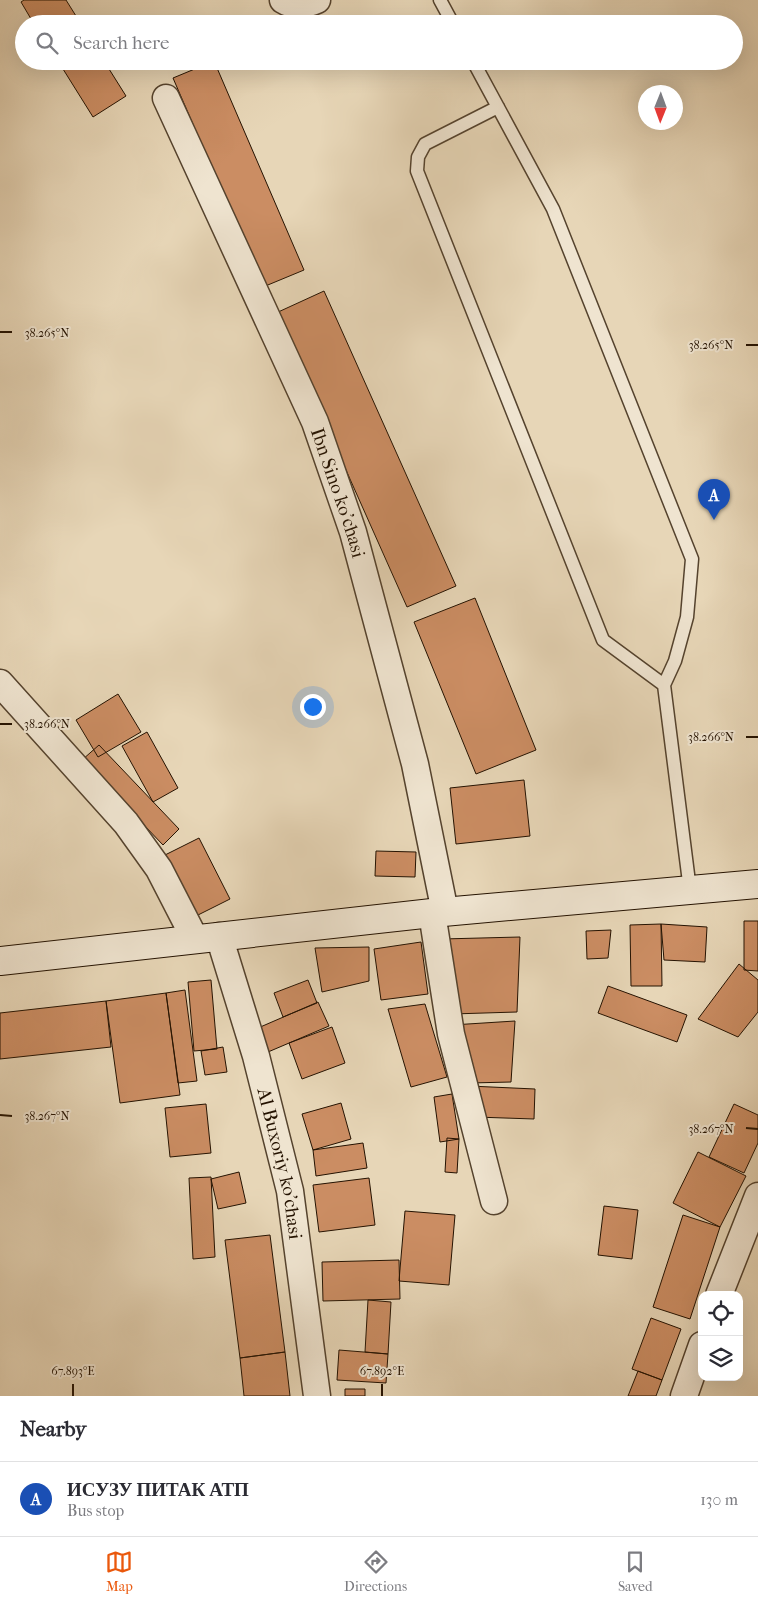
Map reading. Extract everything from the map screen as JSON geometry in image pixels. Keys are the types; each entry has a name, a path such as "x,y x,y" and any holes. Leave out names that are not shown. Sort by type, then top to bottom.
{"street":[{"path":"283,0 295,5 307,4 317,0"},
{"name":"Ibn Sino ko'chasi","path":"166,98 315,422 350,523 415,764 439,912 451,1034 494,1202"},
{"name":"Al Buxoriy ko'chasi","path":"0,683 126,823 207,938 256,1056 290,1191 317,1396"},
{"path":"0,961 439,912 758,884"},
{"path":"721,1291 758,1196"},
{"path":"684,1396 698,1356"}],"lane":[{"path":"440,0 448,15"},
{"path":"478,70 554,209 692,560 687,617 675,661 664,685 690,890"},
{"path":"498,107 425,144 418,157 417,171 603,640 664,685"}],"building":[{"path":"24,0 66,0 75,15 29,15 21,2"},
{"path":"64,70 110,70 126,96 93,117"},
{"path":"192,70 218,70 304,270 263,287 173,78"},
{"path":"324,291 456,586 407,607 276,313"},
{"path":"475,598 536,750 476,774 414,622"},
{"path":"118,694 141,732 98,757 76,720"},
{"path":"147,732 178,788 153,802 122,746"},
{"path":"99,745 179,829 163,845 82,760"},
{"path":"524,780 530,836 456,844 450,788"},
{"path":"199,838 230,899 196,916 165,855"},
{"path":"376,851 416,852 415,877 375,876"},
{"path":"744,921 758,921 758,971 744,970"},
{"path":"661,924 707,927 705,962 664,960"},
{"path":"661,924 662,986 631,986 630,925"},
{"path":"611,930 608,958 587,959 586,931"},
{"path":"520,937 517,1012 452,1014 442,939"},
{"path":"421,942 428,994 381,1000 374,949"},
{"path":"369,947 369,981 322,992 315,948"},
{"path":"739,964 758,980 758,1012 738,1037 698,1019"},
{"path":"211,980 217,1049 194,1051 188,982"},
{"path":"308,980 317,1003 283,1017 274,993"},
{"path":"608,986 687,1015 677,1042 598,1013"},
{"path":"185,990 197,1081 178,1083 166,993"},
{"path":"166,993 180,1095 120,1103 106,1001"},
{"path":"106,1001 111,1047 0,1059 0,1013"},
{"path":"318,1002 329,1026 268,1052 258,1028"},
{"path":"425,1004 447,1077 411,1087 388,1009"},
{"path":"515,1021 511,1082 470,1083 452,1025"},
{"path":"332,1027 345,1063 302,1079 289,1043"},
{"path":"223,1047 227,1072 205,1075 201,1051"},
{"path":"469,1086 535,1089 534,1119 475,1117"},
{"path":"452,1094 459,1139 440,1142 434,1097"},
{"path":"341,1103 351,1139 313,1150 302,1114"},
{"path":"206,1104 211,1153 170,1157 165,1108"},
{"path":"734,1104 758,1115 758,1143 744,1173 709,1157"},
{"path":"447,1138 459,1139 457,1173 445,1172"},
{"path":"363,1143 367,1168 316,1176 313,1150"},
{"path":"698,1152 746,1176 720,1227 673,1203"},
{"path":"239,1172 246,1203 218,1209 211,1179"},
{"path":"211,1177 215,1257 193,1259 189,1178"},
{"path":"369,1178 375,1225 319,1232 313,1185"},
{"path":"604,1206 638,1210 632,1259 598,1255"},
{"path":"405,1211 455,1215 449,1285 399,1281"},
{"path":"683,1215 720,1227 690,1319 653,1307"},
{"path":"270,1235 285,1352 240,1358 225,1240"},
{"path":"399,1260 400,1299 323,1301 322,1262"},
{"path":"368,1300 391,1302 388,1354 365,1352"},
{"path":"651,1318 681,1329 662,1380 632,1369"},
{"path":"339,1350 388,1354 386,1383 337,1380"},
{"path":"285,1352 290,1396 244,1396 240,1358"},
{"path":"638,1371 662,1380 656,1396 628,1396"},
{"path":"345,1389 365,1389 365,1396 345,1396"}],"place":[{"name":"ИСУЗУ ПИТАК АТП","path":"714,520"}]}
